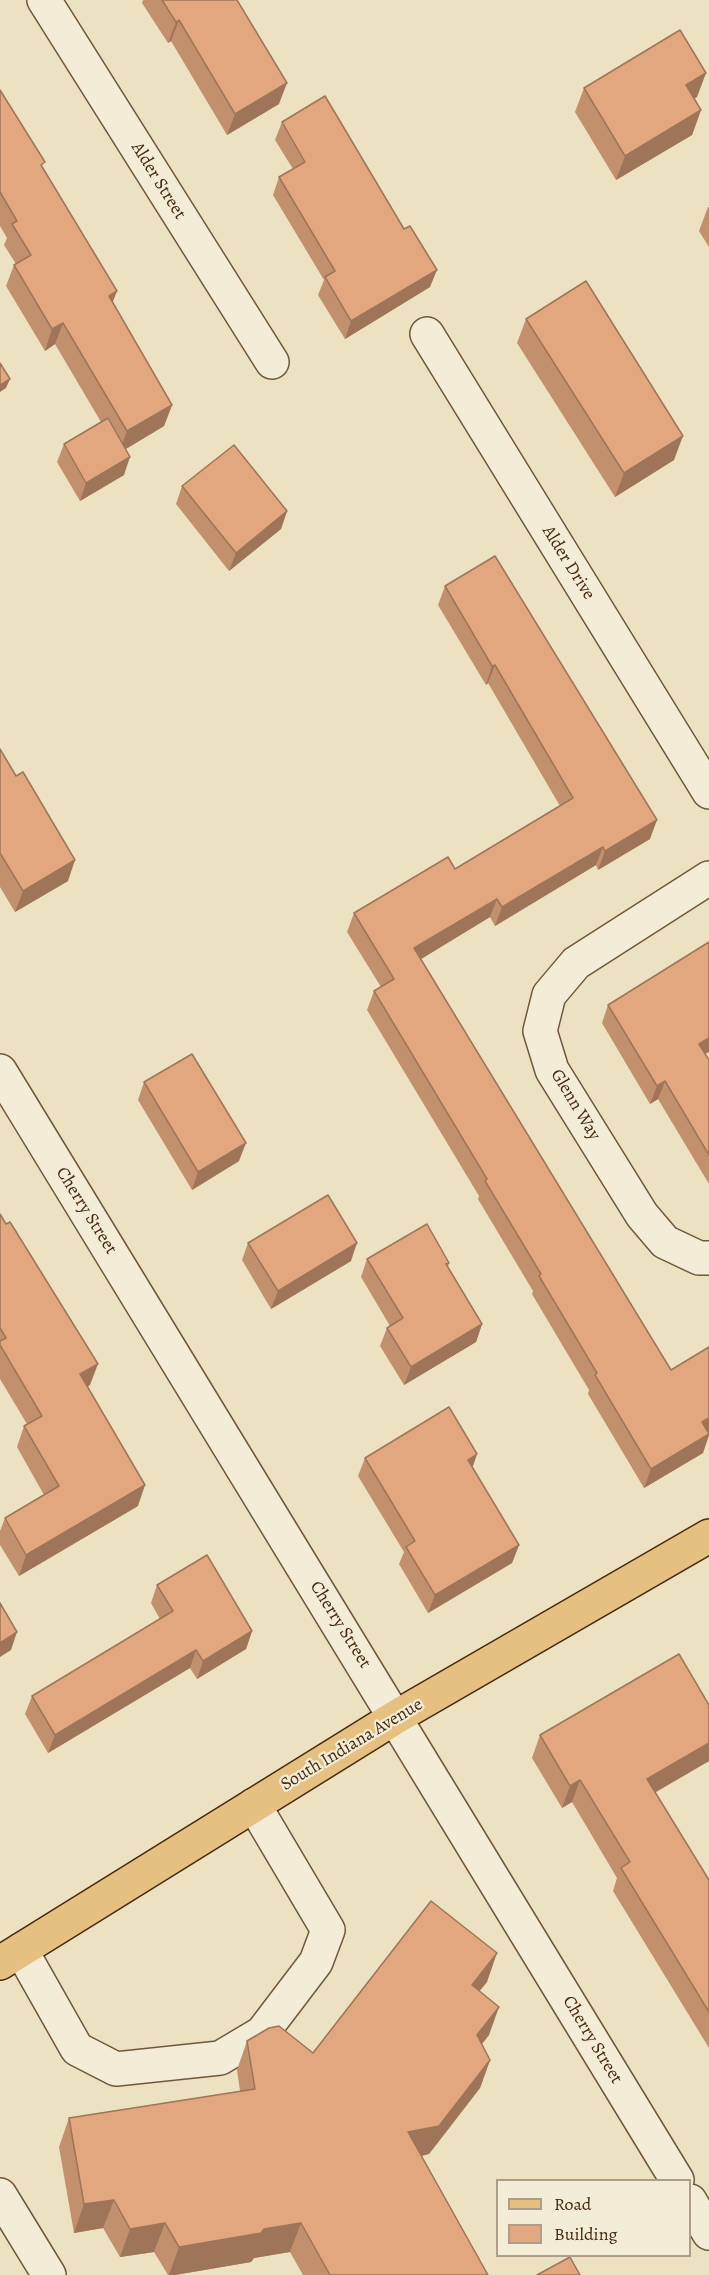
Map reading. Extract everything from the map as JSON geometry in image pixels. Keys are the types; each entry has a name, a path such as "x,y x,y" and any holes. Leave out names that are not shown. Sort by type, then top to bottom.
{"main road":[{"name":"South Indiana Avenue","path":"10,1956 396,1717 709,1536"}],"street":[{"name":"Alder Street","path":"44,0 272,362"},
{"name":"Alder Drive","path":"427,334 709,792"},
{"name":"Glenn Way","path":"709,878 576,963 549,994 540,1031 552,1070 642,1215 665,1242 699,1258 709,1258"},
{"name":"Cherry Street","path":"0,1071 676,2179"},
{"path":"10,1956 77,2049 116,2069 220,2058 262,2033 316,1962 328,1930 254,1805"},
{"path":"0,2195 49,2275"},
{"path":"691,2203 709,2233"}],"building":[{"path":"162,0 237,0 287,83 235,114 179,20 176,22"},
{"path":"680,30 706,73 686,85 701,110 625,156 584,88"},
{"path":"0,90 45,162 41,165 117,291 109,296 172,405 127,431 63,323 52,329 14,265 31,255 12,224 17,221 0,192"},
{"path":"325,96 404,229 410,226 437,270 351,321 325,277 335,271 279,177 305,162 282,122"},
{"path":"586,281 683,436 624,473 526,319"},
{"path":"0,363 10,379 0,385"},
{"path":"108,418 130,457 86,483 64,444"},
{"path":"234,445 287,511 236,553 182,486"},
{"path":"495,556 657,820 605,851 603,847 502,907 497,899 414,948 671,1370 709,1347 709,1418 702,1422 709,1434 651,1469 539,1276 541,1274 485,1181 487,1179 374,991 394,979 354,913 448,857 455,869 573,798 495,665 492,666 445,586"},
{"path":"0,749 16,776 23,772 75,860 23,891 0,853"},
{"path":"709,942 709,1038 699,1044 709,1060 709,1155 665,1081 657,1086 608,1005"},
{"path":"192,1054 246,1143 198,1172 144,1082"},
{"path":"328,1195 357,1243 278,1291 248,1243"},
{"path":"0,1214 6,1224 10,1222 98,1364 80,1374 145,1485 26,1555 5,1518 59,1486 24,1426 42,1416 0,1345 0,1341 6,1338 0,1328"},
{"path":"427,1224 449,1263 446,1264 482,1324 411,1367 387,1328 403,1318 367,1259"},
{"path":"449,1407 477,1454 468,1460 519,1545 435,1595 406,1547 415,1541 365,1458"},
{"path":"207,1555 252,1631 203,1661 196,1650 55,1735 32,1696 173,1611 157,1585"},
{"path":"0,1603 17,1632 0,1643"},
{"path":"679,1654 709,1705 709,1743 647,1779 709,1880 709,2012 621,1868 630,1862 580,1780 570,1786 540,1735"},
{"path":"431,1901 497,1953 472,1985 499,2007 477,2035 490,2060 439,2126 408,2132 488,2275 330,2275 301,2223 264,2229 261,2233 179,2247 165,2223 130,2229 114,2200 84,2204 69,2118 255,2089 247,2041 269,2028 279,2026 313,2053"},
{"path":"570,2257 580,2275 537,2275"}]}
